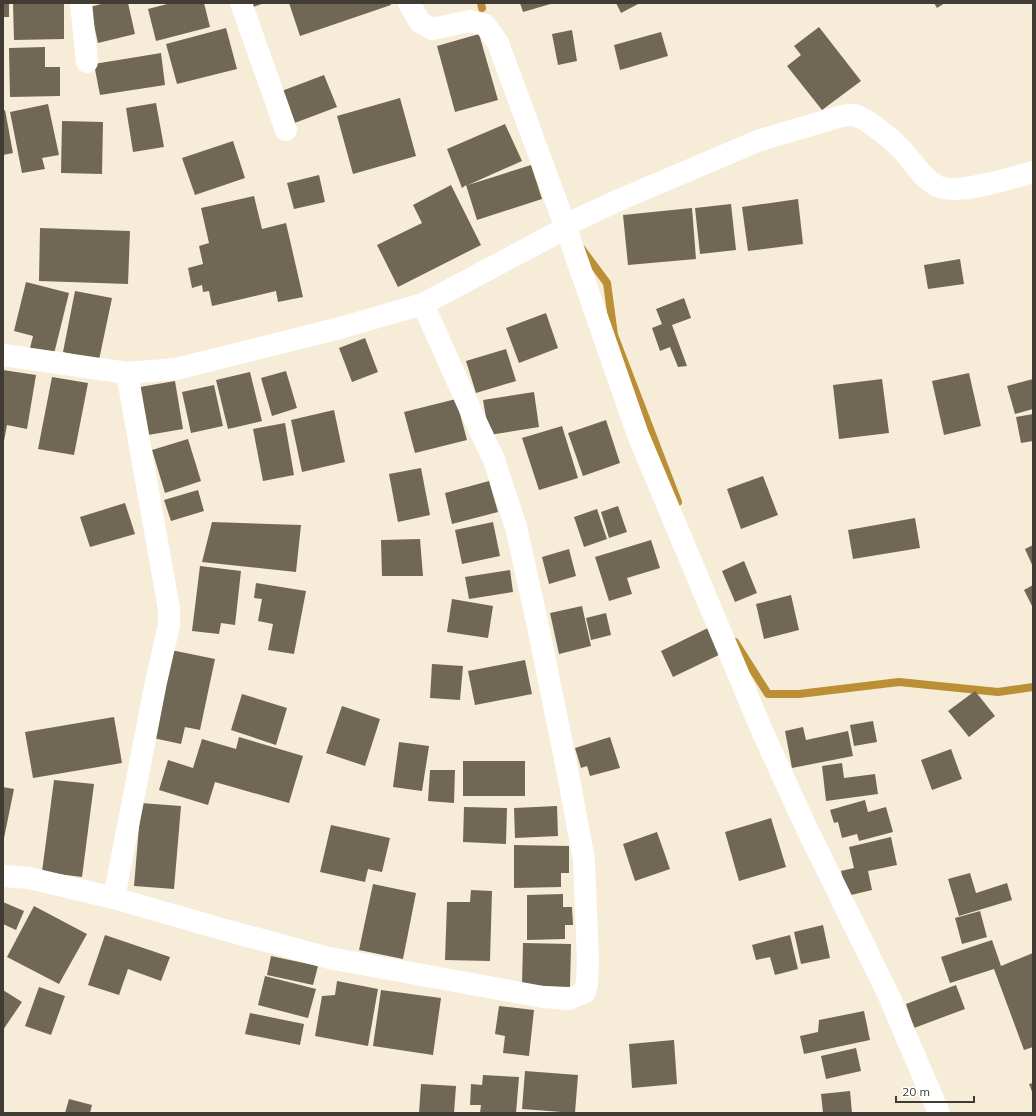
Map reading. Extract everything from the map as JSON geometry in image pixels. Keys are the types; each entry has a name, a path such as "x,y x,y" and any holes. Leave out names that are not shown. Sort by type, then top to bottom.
{"street":[{"path":"81,3 87,62"},
{"path":"241,3 286,130"},
{"path":"409,3 420,22 432,29 470,21 485,25 498,43 570,224 638,435 754,711 807,829 889,996 939,1113"},
{"path":"3,355 127,372 176,369 340,328 423,304 570,224 619,200 760,140 822,121 853,114 871,124 903,151 922,174 937,186 952,189 981,185 1033,172"},
{"path":"3,876 29,878 114,898 329,958 543,997 569,999 585,992 588,961 584,860 550,684 516,527 494,460 423,304"},
{"path":"114,898 156,682 169,625 169,609 127,372"}],"building":[{"path":"3,3 9,3 9,17 3,17"},
{"path":"13,3 64,3 64,39 14,40"},
{"path":"105,3 128,3 135,34 98,43 90,7"},
{"path":"171,3 204,3 210,27 156,41 148,9"},
{"path":"249,3 264,3 251,8"},
{"path":"289,3 390,3 391,5 300,36"},
{"path":"520,3 554,3 523,12"},
{"path":"616,3 640,3 621,13"},
{"path":"934,3 945,3 937,8"},
{"path":"819,27 861,81 822,110 787,66 801,55 794,46"},
{"path":"226,28 237,69 177,84 166,44"},
{"path":"572,30 577,61 558,65 552,34"},
{"path":"661,32 668,56 620,70 614,45"},
{"path":"479,34 498,100 455,112 437,46"},
{"path":"45,47 45,67 60,67 60,96 10,97 9,48"},
{"path":"161,53 165,85 100,95 94,64"},
{"path":"324,75 337,107 292,124 279,92"},
{"path":"400,98 416,156 353,174 337,116"},
{"path":"156,103 164,147 133,152 126,108"},
{"path":"48,104 59,155 42,158 45,169 22,173 10,112"},
{"path":"5,110 13,153 3,155 3,111"},
{"path":"62,121 103,122 102,174 61,173"},
{"path":"505,124 522,161 468,185 531,165 542,199 477,220 466,185 462,188 447,149"},
{"path":"233,141 245,178 195,195 182,158"},
{"path":"319,175 325,202 294,209 287,183"},
{"path":"451,185 481,245 398,287 377,245 422,223 413,205"},
{"path":"254,196 262,229 286,223 303,297 278,302 276,291 212,306 209,291 203,292 202,285 192,288 188,268 203,264 199,246 209,243 201,208"},
{"path":"798,199 803,244 748,251 742,207"},
{"path":"731,204 736,250 700,254 695,208"},
{"path":"692,208 696,259 628,265 623,215"},
{"path":"40,228 130,231 128,284 39,281"},
{"path":"960,259 964,284 928,289 924,265"},
{"path":"26,282 69,293 54,354 30,348 33,336 14,331"},
{"path":"75,291 112,298 99,360 63,352"},
{"path":"684,298 691,318 672,325 687,366 678,367 670,347 660,351 652,328 662,324 656,309"},
{"path":"546,313 558,348 519,363 506,328"},
{"path":"365,338 378,372 352,382 339,348"},
{"path":"506,349 516,381 476,393 466,361"},
{"path":"3,370 36,375 27,429 7,425 4,441"},
{"path":"286,371 297,408 272,416 261,378"},
{"path":"250,372 262,421 228,429 216,380"},
{"path":"969,373 981,426 944,435 932,381"},
{"path":"52,377 88,383 74,455 38,449"},
{"path":"882,379 889,433 839,439 833,385"},
{"path":"1033,379 1033,409 1015,414 1007,386"},
{"path":"175,381 183,429 148,435 140,387"},
{"path":"214,385 223,426 191,433 182,392"},
{"path":"534,392 539,427 489,435 483,400"},
{"path":"456,399 467,440 415,453 404,412"},
{"path":"334,410 345,462 302,472 291,420"},
{"path":"1033,414 1033,441 1021,443 1016,417"},
{"path":"606,420 620,463 583,476 568,433"},
{"path":"285,423 294,475 263,481 253,429"},
{"path":"562,426 578,478 539,490 522,438"},
{"path":"188,439 201,481 165,493 152,450"},
{"path":"421,468 430,515 398,522 389,474"},
{"path":"763,476 778,515 741,529 727,489"},
{"path":"489,481 498,512 452,524 445,493"},
{"path":"198,490 204,511 171,521 164,500"},
{"path":"125,503 135,534 90,547 80,517"},
{"path":"618,506 627,532 609,538 601,512"},
{"path":"597,509 607,539 584,547 574,517"},
{"path":"915,518 920,548 853,559 848,530"},
{"path":"212,522 301,525 296,572 202,562"},
{"path":"493,522 500,556 462,564 455,530"},
{"path":"420,539 423,576 382,576 381,540"},
{"path":"651,540 660,568 627,578 632,594 609,601 595,557"},
{"path":"1033,545 1033,567 1025,549"},
{"path":"569,549 576,576 549,584 542,557"},
{"path":"744,561 757,593 735,602 722,571"},
{"path":"200,566 241,571 235,625 221,623 219,634 192,631"},
{"path":"510,570 513,592 469,599 465,577"},
{"path":"256,583 306,591 294,654 268,650 273,624 258,621 262,599 254,598"},
{"path":"1033,585 1033,608 1024,590"},
{"path":"791,595 799,630 764,639 756,604"},
{"path":"452,599 493,606 488,638 447,632"},
{"path":"582,606 591,646 559,654 550,613"},
{"path":"606,613 611,635 591,640 586,618"},
{"path":"712,626 725,652 673,677 661,651"},
{"path":"171,650 215,659 200,730 185,727 181,744 153,738"},
{"path":"525,660 532,694 475,705 468,671"},
{"path":"432,664 463,666 460,700 430,698"},
{"path":"975,691 995,716 969,737 948,711"},
{"path":"242,694 287,708 276,745 231,730"},
{"path":"342,706 380,719 365,766 326,753"},
{"path":"114,717 122,763 33,778 25,732"},
{"path":"873,721 877,742 854,746 850,725"},
{"path":"803,727 806,740 848,731 853,756 792,768 785,731"},
{"path":"239,737 303,756 289,803 215,782 208,805 159,790 168,760 193,768 202,739 236,749"},
{"path":"610,737 620,768 590,776 587,766 581,768 575,748"},
{"path":"399,742 429,746 422,791 393,787"},
{"path":"951,749 962,779 932,790 921,760"},
{"path":"463,761 525,761 525,796 463,796"},
{"path":"842,763 844,778 875,774 878,794 826,801 822,766"},
{"path":"430,770 455,770 454,803 428,801"},
{"path":"54,780 94,784 82,877 42,872"},
{"path":"3,787 14,789 4,838 3,838"},
{"path":"865,800 868,812 886,807 893,832 859,841 857,834 842,838 838,822 834,823 830,810"},
{"path":"141,803 181,806 174,889 134,886"},
{"path":"557,806 558,836 515,838 514,808"},
{"path":"464,807 507,808 506,844 463,842"},
{"path":"771,818 786,867 739,881 725,832"},
{"path":"331,825 390,838 382,872 368,869 365,882 320,872"},
{"path":"657,832 670,869 635,881 623,844"},
{"path":"891,837 897,865 868,871 872,890 847,896 841,871 854,868 849,847"},
{"path":"514,845 569,846 569,873 561,873 561,887 514,888"},
{"path":"970,873 976,893 1007,883 1012,900 959,916 948,879"},
{"path":"373,884 416,893 403,959 359,950"},
{"path":"471,890 492,891 490,961 445,960 447,902 470,902"},
{"path":"563,894 563,907 572,907 573,925 565,925 565,939 527,940 527,895"},
{"path":"3,902 24,911 16,930 3,924"},
{"path":"34,906 87,934 59,984 7,957"},
{"path":"980,911 987,937 962,944 955,918"},
{"path":"823,925 830,958 801,964 794,932"},
{"path":"105,935 170,957 161,981 128,969 119,995 88,985"},
{"path":"790,935 798,969 775,975 770,957 756,960 752,945"},
{"path":"992,940 1001,966 1033,953 1033,1047 1024,1050 994,969 950,983 941,957"},
{"path":"523,943 571,944 570,987 522,985"},
{"path":"271,956 318,966 313,985 267,975"},
{"path":"265,976 316,989 308,1018 258,1005"},
{"path":"337,981 378,989 368,1046 315,1036 322,996 335,995"},
{"path":"956,985 965,1009 914,1028 906,1004"},
{"path":"39,987 65,996 51,1035 25,1026"},
{"path":"3,990 22,1002 3,1030"},
{"path":"381,990 441,998 433,1055 373,1046"},
{"path":"499,1006 534,1010 529,1056 503,1053 505,1036 495,1034"},
{"path":"864,1011 870,1040 804,1054 800,1036 818,1032 819,1020"},
{"path":"250,1013 304,1024 300,1045 245,1034"},
{"path":"674,1040 677,1084 632,1088 629,1044"},
{"path":"856,1048 861,1071 826,1079 821,1056"},
{"path":"525,1071 578,1075 575,1113 522,1109"},
{"path":"483,1075 519,1077 516,1113 480,1113 481,1105 470,1105 471,1084 482,1085"},
{"path":"1033,1083 1033,1094 1029,1084"},
{"path":"421,1084 456,1086 454,1113 419,1113"},
{"path":"850,1091 852,1113 823,1113 821,1094"},
{"path":"69,1099 92,1105 90,1113 65,1113"}],"waterway":[{"path":"481,3 482,8"},
{"path":"581,248 607,283 614,335 678,502"},
{"path":"735,642 768,694 799,694 899,682 998,692 1033,687"}]}
